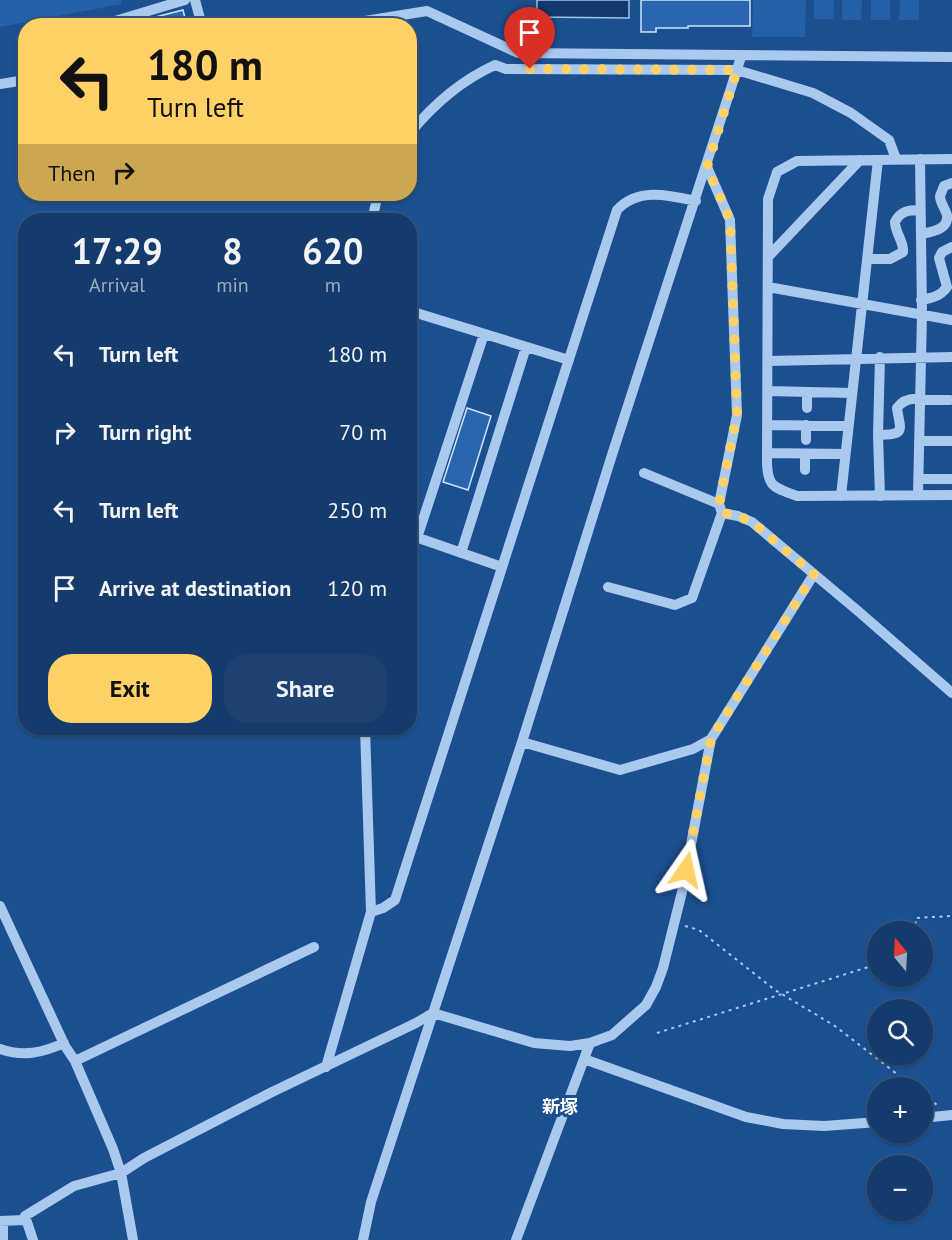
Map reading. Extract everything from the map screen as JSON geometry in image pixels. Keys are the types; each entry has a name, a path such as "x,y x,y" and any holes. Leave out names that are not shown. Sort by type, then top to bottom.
{"lane":[{"path":"126,18 185,0"},
{"path":"195,0 200,18"},
{"path":"384,18 427,11 518,53 741,57 952,57"},
{"path":"493,41 495,65"},
{"path":"363,1240 371,1202 522,742 610,458 696,201 741,57"},
{"path":"417,124 425,114 472,76 495,65 506,69 737,70 813,93 851,113 890,140 896,159"},
{"path":"0,84 18,81"},
{"path":"918,495 922,314 920,159"},
{"path":"952,159 797,161 777,172 768,199 768,477 776,488 797,496 952,495"},
{"path":"768,256 860,160"},
{"path":"841,496 878,160"},
{"path":"608,587 675,605 692,598 721,508 737,414 734,311 730,220 707,167"},
{"path":"921,234 936,232 942,228 947,217 940,196 944,186 952,183"},
{"path":"371,912 395,900 617,210 624,203 638,196 660,193 696,201"},
{"path":"867,259 890,259 903,252 903,244 895,222 901,214 911,210 920,210"},
{"path":"921,300 935,297 944,292 947,287 939,258 942,252 952,247"},
{"path":"768,287 952,320"},
{"path":"417,313 569,360"},
{"path":"417,525 484,334"},
{"path":"461,553 526,347"},
{"path":"880,357 878,435 880,496"},
{"path":"768,361 952,357"},
{"path":"768,391 852,393"},
{"path":"807,392 807,408"},
{"path":"878,435 894,434 901,429 897,408 903,401 912,398 950,400"},
{"path":"768,425 848,426"},
{"path":"806,426 806,440"},
{"path":"919,441 952,441"},
{"path":"768,453 845,454"},
{"path":"805,454 805,470"},
{"path":"644,473 752,522 952,693"},
{"path":"919,479 952,479"},
{"path":"417,537 502,567"},
{"path":"33,1240 25,1220 28,1213 74,1186 121,1173 144,1158 270,1093 433,1013 534,1043 570,1046 590,1043 612,1035 646,1005 663,968 711,739 814,574"},
{"path":"326,1067 371,912 365,735"},
{"path":"522,742 620,770 693,749 711,739"},
{"path":"0,906 64,1043 75,1061 112,1149 121,1173 133,1240"},
{"path":"75,1061 314,947"},
{"path":"0,1049 12,1053 33,1054 64,1043"},
{"path":"516,1240 590,1043"},
{"path":"584,1059 746,1117 783,1124 824,1126 867,1123"},
{"path":"933,1117 952,1115"},
{"path":"3,1240 1,1221 25,1220"}],"path":[{"path":"916,921 916,918 952,916"},
{"path":"674,924 699,930 782,994 835,1026 901,1077"},
{"path":"657,1033 867,967"}],"shaded area":[{"path":"0,0 121,0 122,4 48,18 18,18 18,24 0,27"},
{"path":"537,0 629,0 629,18 537,17"},
{"path":"753,0 806,0 805,37 752,37"},
{"path":"814,0 834,0 833,19 814,19"},
{"path":"842,0 862,0 861,20 842,20"},
{"path":"871,0 890,0 890,20 871,20"},
{"path":"900,0 919,0 919,20 899,20"}],"building":[{"path":"641,0 750,0 750,26 688,26 688,28 656,28 656,32 641,32"},
{"path":"183,10 185,18 152,18"},
{"path":"467,408 491,416 468,490 443,482"}],"district":[{"name":"新塚","path":"560,1106"}],"route":[{"path":"530,69 737,70 707,167 730,220 734,328 737,414 719,504 723,513 752,522 814,574 711,739 686,870"}]}
